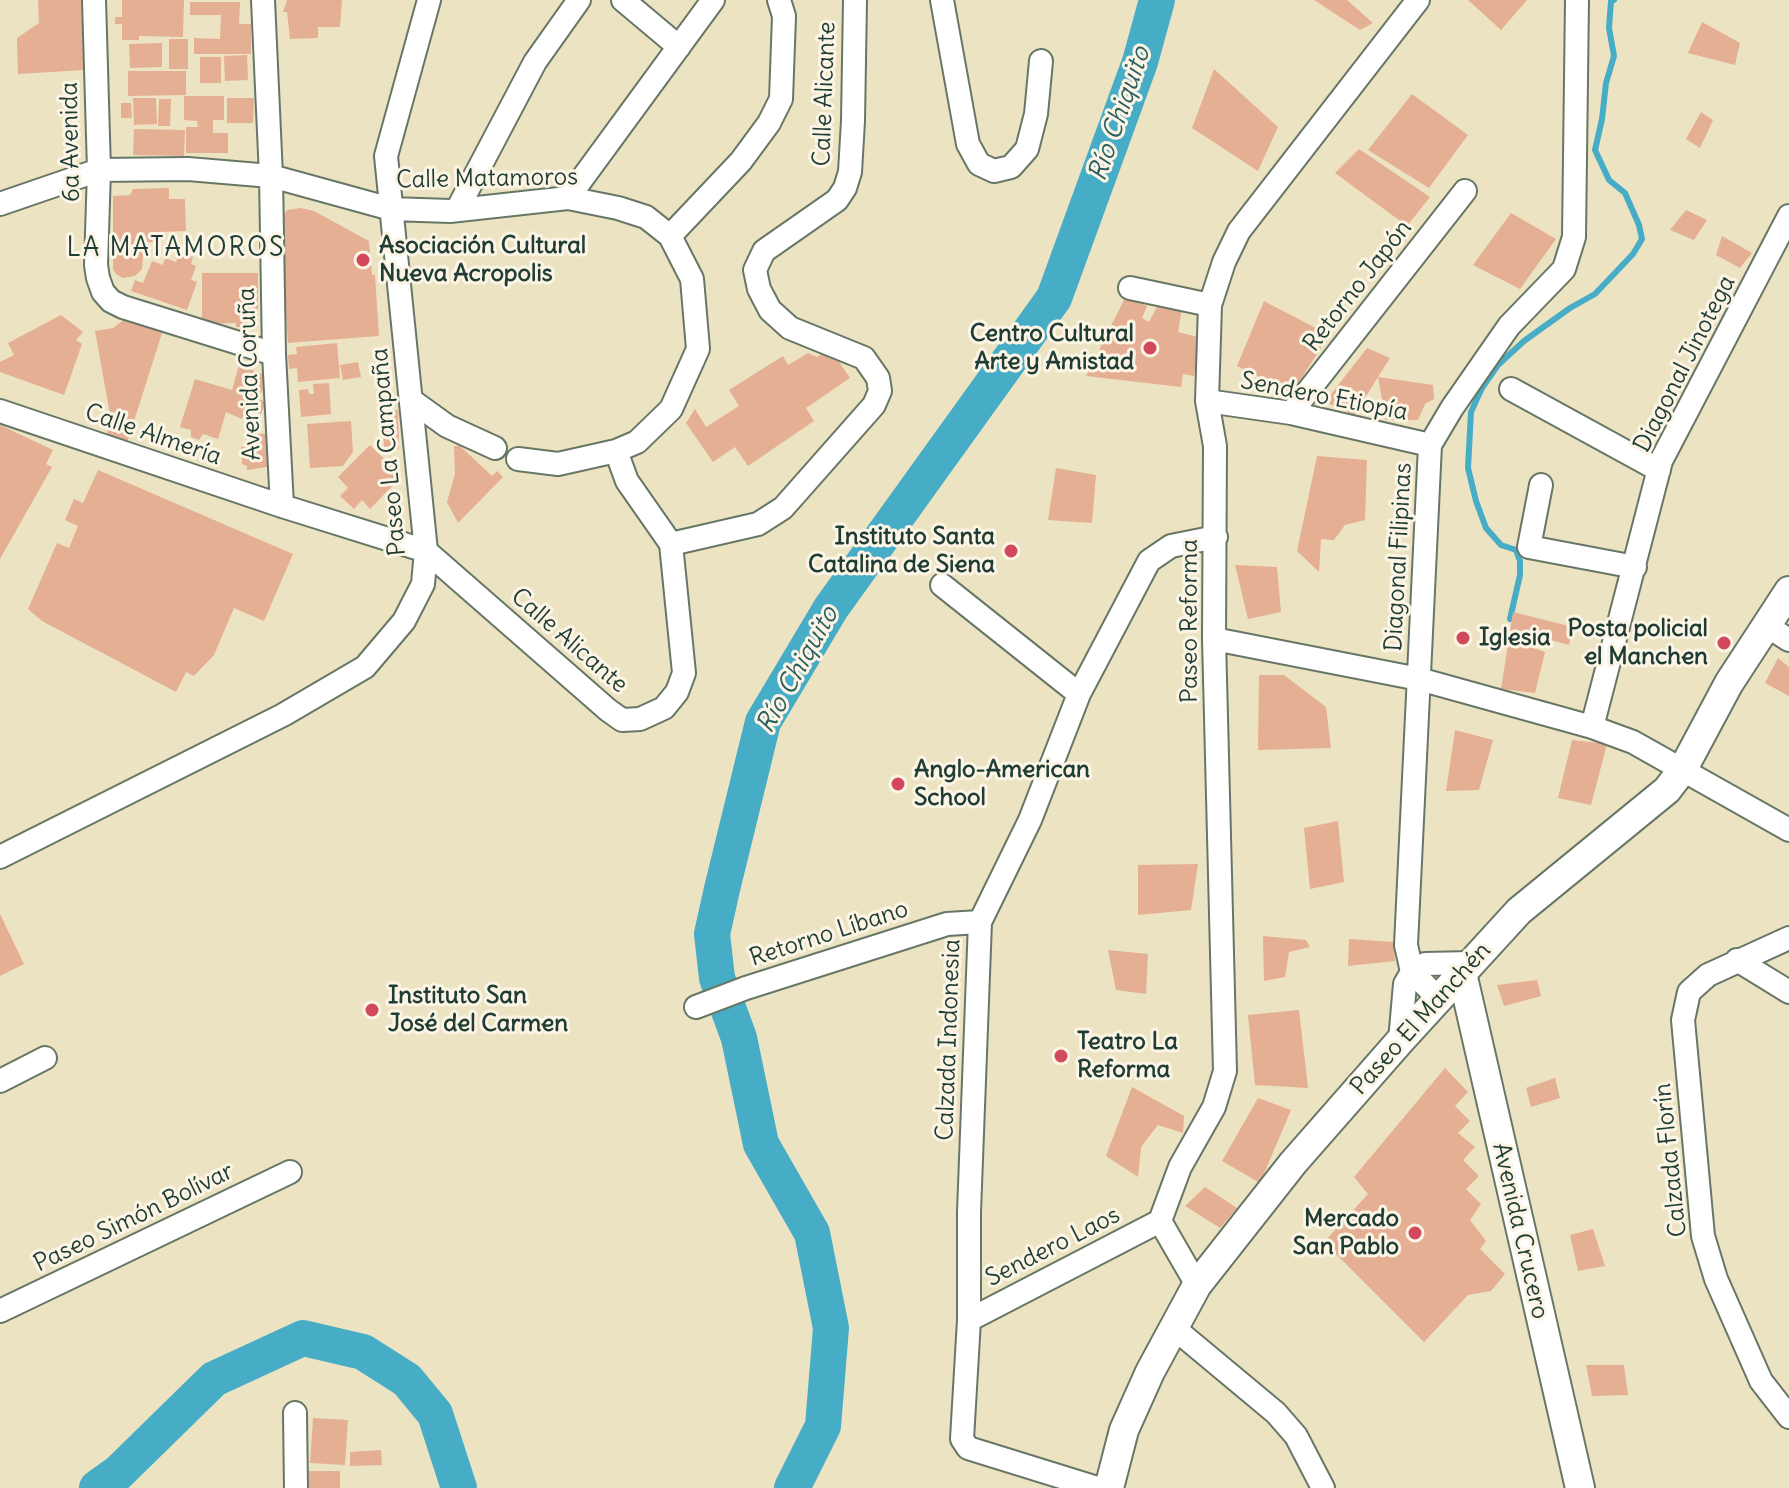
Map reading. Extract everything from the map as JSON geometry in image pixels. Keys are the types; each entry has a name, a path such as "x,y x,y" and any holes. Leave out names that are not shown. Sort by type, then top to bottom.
{"street":[{"name":"6a Avenida","path":"94,0 99,170 98,278 111,301 274,354"},
{"name":"Avenida Coruña","path":"263,0 282,506"},
{"name":"Paseo La Campaña","path":"0,857 283,715 365,667 404,621 423,584 426,551 386,156 429,0"},
{"path":"457,210 535,62 579,0"},
{"path":"623,0 679,47"},
{"path":"568,198 713,0"},
{"path":"670,236 741,161 769,123 781,99 784,16 779,0"},
{"name":"Calle Alicante","path":"426,551 622,720 640,719 664,708 677,692 684,673 671,544 758,524 783,508 874,405 880,391 878,378 864,358 790,328 770,310 759,289 755,270 764,251 837,200 845,188 850,172 853,121 855,0"},
{"path":"942,0 968,144 979,164 994,171 1011,167 1027,149 1036,114 1041,61"},
{"name":"Paseo Reforma","path":"1160,1221 1180,1167 1214,1107 1225,1071 1214,639 1215,446 1207,401 1210,305 1224,262 1239,231 1418,0"},
{"name":"Diagonal Filipinas","path":"1400,1041 1405,984 1412,972 1406,945 1430,445 1509,326 1564,269 1574,237 1577,0"},
{"name":"Calle Matamoros","path":"0,204 99,170 188,169 271,176 391,209 457,210 568,198 646,217 670,236 692,279 698,349 671,409 637,442 616,451 558,464 518,459"},
{"name":"Retorno Japón","path":"1291,413 1465,191"},
{"name":"Diagonal Jinotega","path":"1592,727 1661,461 1782,250 1789,216"},
{"path":"1130,288 1210,305"},
{"path":"1511,389 1659,470"},
{"path":"411,400 447,426 495,448"},
{"name":"Sendero Etiopía","path":"1207,401 1291,413 1430,445"},
{"name":"Calle Almería","path":"0,411 426,551"},
{"path":"616,451 627,481 671,544"},
{"path":"1541,485 1530,548 1635,567"},
{"name":"Calzada Indonesia","path":"1097,1488 968,1448 962,1439 969,1320 969,1212 980,922 1030,820 1079,694 1149,561 1171,546 1216,537"},
{"path":"942,585 1079,694"},
{"name":"Paseo El Manchén","path":"1109,1488 1124,1430 1150,1372 1197,1285 1293,1163 1519,911 1667,790 1683,769 1729,683 1778,633 1789,591"},
{"path":"1214,639 1419,679 1592,727 1633,742 1789,830"},
{"name":"Retorno Líbano","path":"696,1007 947,924 980,922"},
{"name":"Calzada Florín","path":"1789,938 1708,975 1689,992 1683,1020 1703,1236 1716,1279 1761,1381 1789,1417"},
{"path":"1737,960 1789,992"},
{"path":"1439,999 1412,972 1425,964 1466,968"},
{"name":"Avenida Crucero","path":"1466,968 1580,1488"},
{"path":"0,1081 45,1058"},
{"name":"Paseo Simón Bolívar","path":"0,1311 290,1172"},
{"path":"1160,1221 1197,1285"},
{"name":"Sendero Laos","path":"969,1320 1160,1221"},
{"path":"1174,1328 1276,1413 1296,1436 1323,1488"},
{"path":"295,1413 296,1488"}],"building":[{"path":"38,0 81,0 84,70 18,74 17,38 39,23"},
{"path":"122,0 184,0 183,37 139,36 139,40 122,40 122,24 115,24 115,17 122,17"},
{"path":"287,0 342,0 340,27 318,27 318,38 290,39 287,12 283,12"},
{"path":"1314,0 1347,0 1373,23 1360,30"},
{"path":"1468,0 1527,0 1501,30"},
{"path":"190,2 240,2 239,24 251,24 251,54 194,54 194,38 220,39 221,15 190,15"},
{"path":"1702,22 1740,43 1735,65 1688,53"},
{"path":"169,39 188,39 188,69 169,69"},
{"path":"162,43 162,67 130,68 129,44"},
{"path":"247,55 248,80 225,81 224,56"},
{"path":"200,57 221,57 221,83 200,83"},
{"path":"1214,69 1278,127 1258,171 1192,128"},
{"path":"128,71 186,71 186,95 128,96"},
{"path":"1412,94 1468,135 1429,188 1368,150"},
{"path":"184,96 224,96 224,120 213,120 213,133 228,133 228,153 186,153 186,127 198,127 197,121 184,120"},
{"path":"133,98 156,98 157,124 134,125"},
{"path":"227,98 254,98 253,123 227,123"},
{"path":"159,99 171,99 170,126 158,126"},
{"path":"121,103 131,103 132,118 121,118"},
{"path":"1701,112 1713,120 1700,148 1686,139"},
{"path":"134,129 185,130 184,156 133,155"},
{"path":"1359,149 1430,197 1407,226 1335,173"},
{"path":"169,188 169,199 185,199 186,231 159,232 159,242 144,242 142,269 135,276 123,278 113,269 113,196 130,195 133,189"},
{"path":"301,208 314,211 369,241 372,275 375,275 379,336 288,343 279,221 287,210"},
{"path":"1686,210 1707,220 1694,240 1670,230"},
{"path":"1511,213 1556,239 1520,289 1473,265"},
{"path":"1722,236 1752,253 1740,268 1716,255"},
{"path":"180,252 193,257 191,264 196,266 191,280 197,282 187,310 131,291 135,280 143,283 152,261 163,265 165,258 176,262"},
{"path":"202,273 258,273 258,327 236,327 236,323 202,324"},
{"path":"1125,298 1147,306 1142,318 1149,322 1158,305 1182,309 1178,332 1198,337 1196,346 1199,347 1194,376 1183,374 1181,387 1086,376"},
{"path":"1264,301 1329,335 1292,393 1237,366"},
{"path":"61,315 83,332 76,340 82,344 64,395 0,372 0,362 14,355 8,343"},
{"path":"125,319 163,330 127,443 106,437 111,420 95,331 113,328"},
{"path":"337,343 340,378 298,382 297,368 289,369 288,355 297,354 296,347"},
{"path":"1367,348 1390,358 1354,415 1325,402"},
{"path":"825,351 830,359 835,356 850,378 806,408 814,421 748,466 735,447 713,462 686,423 695,409 706,427 739,406 729,390 783,356 788,365 808,353 817,357"},
{"path":"358,362 361,377 343,380 340,365"},
{"path":"239,365 268,376 259,399 266,402 261,414 246,409 242,419 226,412 218,439 203,434 199,440 191,437 191,430 180,427 195,379 232,390"},
{"path":"1378,377 1433,385 1434,399 1425,404 1418,420 1386,420"},
{"path":"329,383 331,414 301,417 299,390 308,389 309,394 314,394 313,384"},
{"path":"383,410 398,410 399,449 384,449"},
{"path":"351,421 353,452 343,466 310,468 307,424"},
{"path":"0,425 53,450 46,464 52,467 0,559"},
{"path":"272,433 273,466 247,470 247,466 242,464 241,447 249,447 248,435"},
{"path":"370,445 402,476 370,509 362,500 354,509 340,496 348,488 338,477"},
{"path":"454,446 460,446 492,476 497,471 503,477 458,523 447,502 455,474"},
{"path":"1317,456 1367,460 1365,520 1345,525 1334,540 1321,539 1319,572 1297,551"},
{"path":"1056,468 1096,475 1092,523 1048,520"},
{"path":"98,470 293,554 264,621 234,608 214,655 194,676 186,672 176,692 42,621 28,609 57,543 69,548 78,526 65,520 74,499 83,503"},
{"path":"1235,565 1277,567 1281,612 1248,619"},
{"path":"1513,612 1573,627 1569,645 1540,637 1534,648 1545,652 1535,693 1501,689"},
{"path":"1778,658 1789,667 1789,696 1765,683"},
{"path":"1259,675 1284,675 1326,707 1331,748 1258,750"},
{"path":"1455,730 1493,740 1479,790 1446,791"},
{"path":"1572,740 1607,744 1591,805 1558,798"},
{"path":"1338,821 1344,882 1310,889 1304,828"},
{"path":"1198,864 1191,910 1138,915 1138,865"},
{"path":"0,914 24,964 0,976"},
{"path":"1263,936 1306,940 1310,947 1289,952 1285,977 1264,981"},
{"path":"1349,939 1394,942 1395,961 1348,966"},
{"path":"1108,950 1148,954 1146,994 1116,990"},
{"path":"1537,980 1541,996 1504,1006 1497,985"},
{"path":"1299,1010 1308,1088 1255,1085 1248,1015"},
{"path":"1445,1068 1468,1092 1455,1106 1470,1121 1458,1133 1475,1147 1463,1160 1479,1176 1466,1189 1481,1204 1470,1220 1486,1241 1480,1249 1505,1274 1491,1291 1468,1295 1424,1342 1324,1242 1368,1194 1354,1177"},
{"path":"1555,1078 1560,1098 1531,1107 1526,1088"},
{"path":"1132,1087 1184,1116 1183,1133 1158,1125 1141,1147 1138,1177 1106,1156"},
{"path":"1258,1098 1291,1110 1260,1183 1222,1161"},
{"path":"1205,1187 1237,1208 1220,1228 1185,1206"},
{"path":"1593,1229 1605,1266 1578,1271 1570,1235"},
{"path":"1586,1365 1624,1365 1628,1395 1592,1396"},
{"path":"313,1418 348,1420 345,1465 310,1463"},
{"path":"381,1450 382,1465 350,1466 350,1452"},
{"path":"309,1471 340,1471 340,1488 308,1488"}],"waterway":[{"name":"Río Chiquito","path":"792,1488 823,1426 831,1328 812,1233 761,1144 739,1038 717,978 712,934 722,889 763,722 831,608 1054,298 1140,62 1157,0"},
{"path":"1510,619 1520,561 1516,550 1501,545 1486,528 1476,501 1468,468 1471,412 1482,388 1498,365 1524,341 1595,294 1633,254 1642,239 1625,193 1609,180 1595,150 1606,83 1614,56 1609,28 1611,1 1614,0"},
{"name":"Río Chiquito","path":"97,1488 118,1473 214,1379 303,1338 363,1352 407,1380 435,1414 459,1488"}],"place":[{"name":"Asociación Cultural Nueva Acropolis","path":"363,260"},
{"name":"Centro Cultural Arte y Amistad","path":"1150,348"},
{"name":"Instituto Santa Catalina de Siena","path":"1011,551"},
{"name":"Iglesia","path":"1463,638"},
{"name":"Posta policial el Manchen","path":"1724,643"},
{"name":"Anglo-American School","path":"898,784"},
{"name":"Instituto San José del Carmen","path":"372,1010"},
{"name":"Teatro La Reforma","path":"1061,1056"},
{"name":"Mercado San Pablo","path":"1415,1233"}],"district":[{"name":"LA MATAMOROS","path":"176,249"}]}
